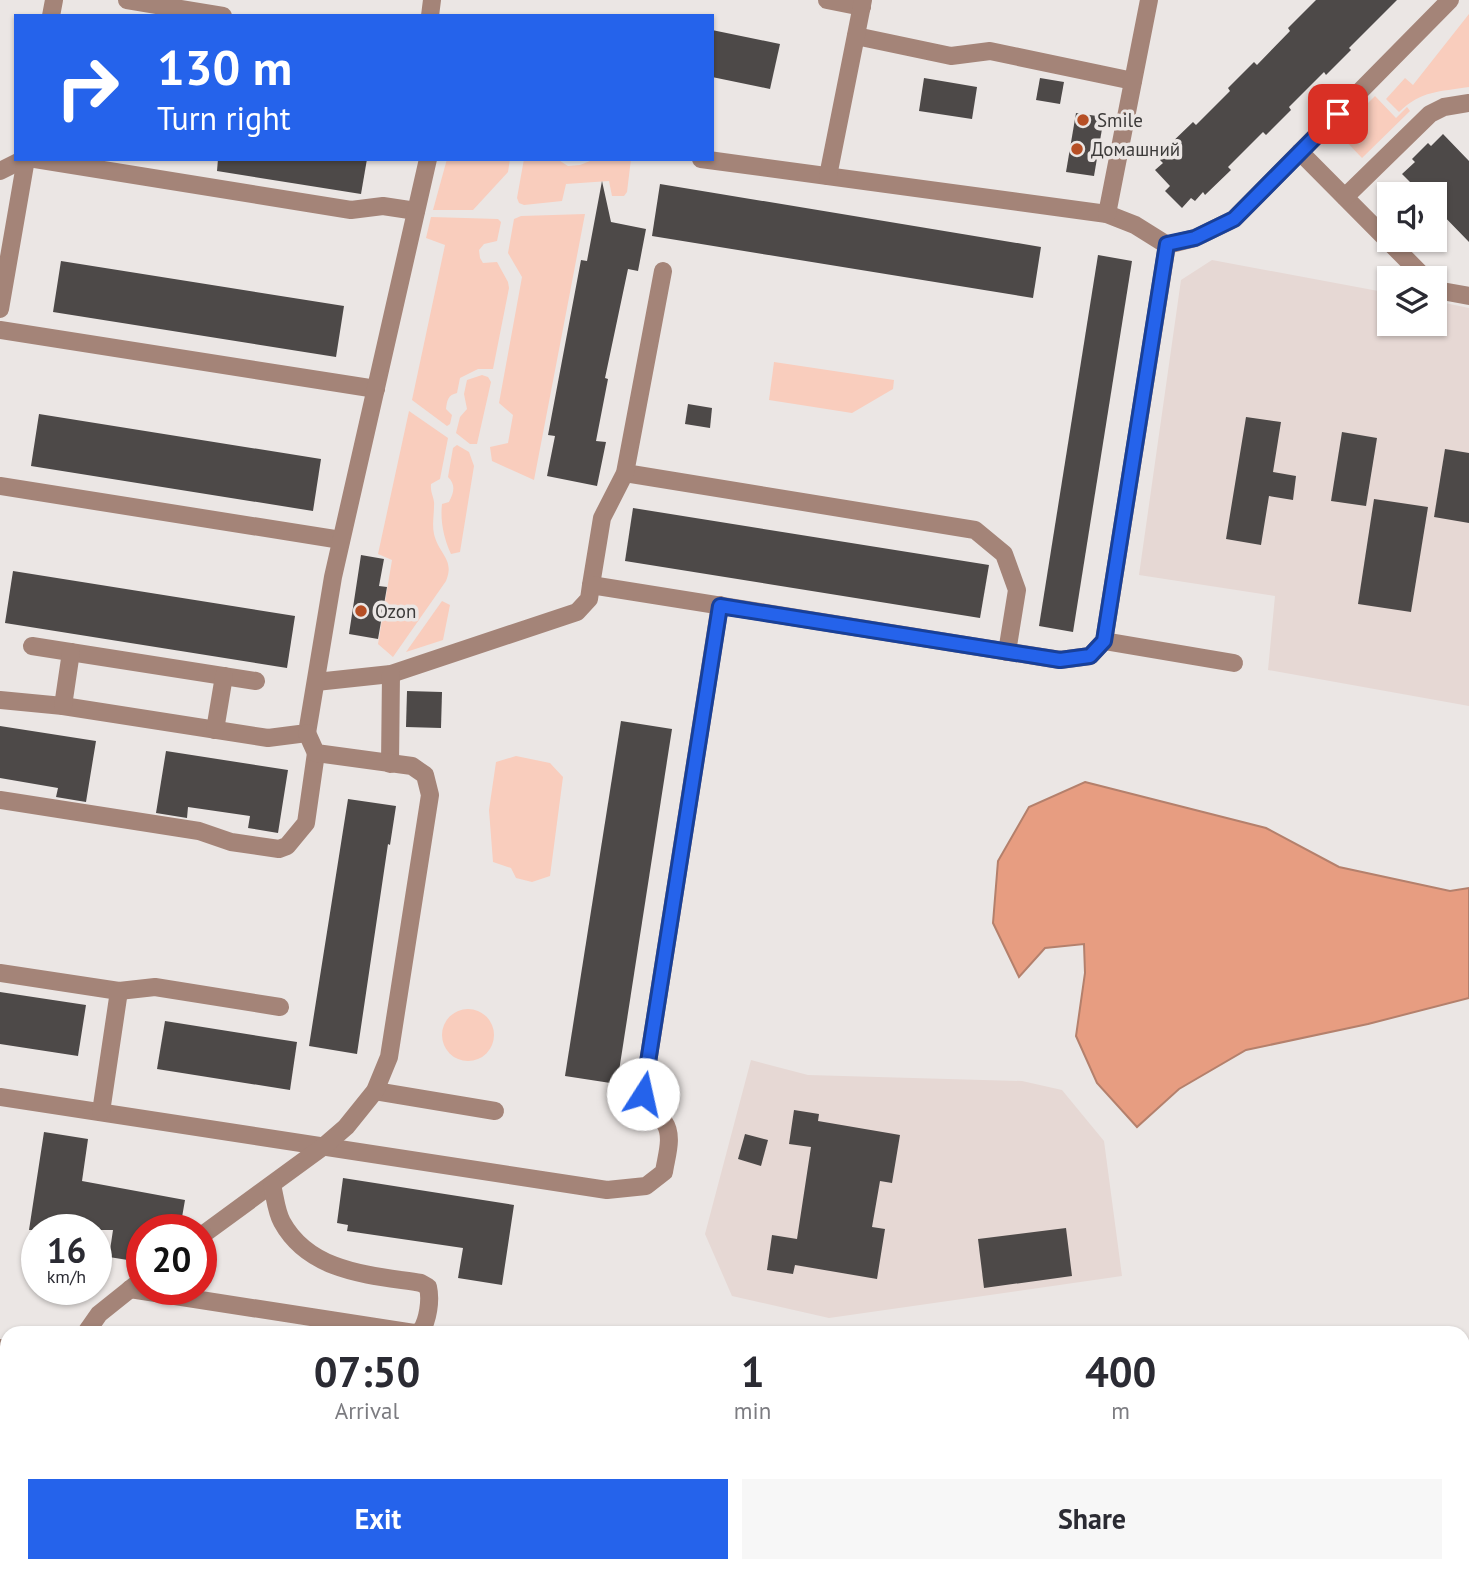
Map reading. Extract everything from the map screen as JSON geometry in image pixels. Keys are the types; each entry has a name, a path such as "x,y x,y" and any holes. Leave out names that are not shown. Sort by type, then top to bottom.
{"lane":[{"path":"127,0 197,6 218,14"},
{"path":"827,0 863,4 828,177"},
{"path":"1107,214 1149,0"},
{"path":"714,161 1107,214 1135,225 1167,244 1195,238 1234,219 1450,0"},
{"path":"856,36 951,56 990,51 1133,81"},
{"path":"1345,197 1430,114 1444,107 1469,103"},
{"path":"1300,152 1413,266"},
{"path":"0,171 21,161"},
{"path":"0,309 25,161"},
{"path":"48,161 351,209 383,206 416,211"},
{"path":"0,800 199,831 231,842 279,849 287,846 306,822 316,753 306,733 341,540 428,161"},
{"path":"591,585 1060,660 1090,656 1104,641 1167,244"},
{"path":"316,682 391,674 577,612 589,599 602,518 625,473 663,271"},
{"path":"1447,292 1469,296"},
{"path":"0,330 376,389"},
{"path":"625,473 975,530 1004,554 1017,590 1007,652"},
{"path":"0,486 341,540"},
{"path":"0,1097 607,1190 646,1186 664,1172 670,1135 665,1122 643,1094 720,606"},
{"path":"1104,641 1234,663"},
{"path":"32,646 256,681"},
{"path":"63,706 71,652"},
{"path":"390,764 391,674"},
{"path":"215,730 223,676"},
{"path":"0,700 63,706 268,738 306,733"},
{"path":"217,1225 346,1127 375,1091 388,1057 430,795 425,775 412,766 316,753"},
{"path":"0,973 119,991 155,987 280,1007"},
{"path":"101,1112 119,991"},
{"path":"375,1091 495,1111"},
{"path":"272,1185 281,1221 300,1245 326,1264 358,1273 421,1283 428,1287 424,1326"},
{"path":"91,1326 99,1314 126,1292"},
{"path":"217,1298 374,1326"}],"shaded area":[{"path":"1469,14 1469,87 1423,96 1399,112 1386,99 1405,78 1413,85"},
{"path":"1375,96 1396,118 1407,107 1410,111 1362,158 1338,133"},
{"path":"446,161 510,161 508,172 473,210 433,210"},
{"path":"524,161 560,161 568,166 590,161 631,161 627,192 624,196 612,196 609,181 566,184 562,201 524,205 519,203 517,198"},
{"path":"585,214 534,480 492,461 490,447 508,443 513,415 499,403 522,277 508,253 514,219 521,216"},
{"path":"431,217 498,219 501,222 497,241 484,244 479,250 480,258 483,263 497,262 509,288 493,369 478,369 460,378 457,393 450,397 447,403 446,409 452,415 447,426 412,400 445,245 426,238"},
{"path":"1212,260 1377,291 1377,336 1447,336 1447,303 1469,308 1469,706 1268,670 1275,596 1139,575 1181,280"},
{"path":"774,362 894,380 893,389 852,413 769,400"},
{"path":"482,375 488,377 491,382 477,444 470,444 456,433 460,417 467,409 464,394 467,380"},
{"path":"409,411 448,438 440,479 431,484 431,487 434,534 449,567 446,581 393,657 378,644 392,560 378,554"},
{"path":"457,445 469,452 474,466 460,552 451,554 443,530 442,504 449,502 453,492 448,477 453,448"},
{"path":"442,601 450,605 443,640 406,652"},
{"path":"516,756 550,763 563,777 550,876 532,882 516,878 511,868 493,862 489,810 496,762"},
{"path":"1085,782 1266,828 1339,867 1450,891 1469,888 1469,998 1368,1024 1246,1050 1179,1089 1137,1127 1097,1083 1076,1036 1085,973 1084,944 1045,948 1019,977 993,923 998,861 1029,807"},
{"path":"468,1009 478,1011 486,1017 492,1025 492,1045 486,1053 478,1059 468,1061 458,1059 450,1053 444,1045 442,1035 444,1025 450,1017 458,1011"},
{"path":"751,1060 808,1075 1022,1081 1062,1090 1104,1141 1122,1276 829,1318 732,1296 705,1234"}],"building":[{"path":"1316,0 1397,0 1326,75 1324,72 1289,107 1291,110 1266,135 1263,132 1228,167 1231,170 1205,195 1203,192 1195,201 1191,198 1182,208 1165,191 1170,186 1155,170 1163,163 1160,160 1169,151 1166,148 1193,122 1196,125 1254,62 1257,65"},
{"path":"714,30 780,44 770,89 714,77"},
{"path":"924,78 977,87 972,119 919,111"},
{"path":"1040,78 1064,82 1060,104 1036,100"},
{"path":"1076,113 1104,117 1094,176 1066,172"},
{"path":"1443,134 1469,161 1469,242 1447,219 1447,182 1410,182 1402,174 1415,162 1412,159 1428,143 1431,146"},
{"path":"218,161 367,161 361,194 217,171"},
{"path":"602,181 611,222 646,229 638,271 628,269 605,378 608,379 596,441 606,442 597,486 547,476 555,436 548,435 581,260 587,261"},
{"path":"660,184 1041,247 1033,298 652,236"},
{"path":"1098,255 1132,261 1073,632 1039,626"},
{"path":"61,261 344,306 336,357 53,312"},
{"path":"688,404 712,408 710,428 685,424"},
{"path":"39,414 321,459 313,511 31,466"},
{"path":"1246,417 1281,422 1273,472 1296,476 1293,500 1269,496 1261,545 1226,539"},
{"path":"1342,432 1377,438 1366,506 1331,501"},
{"path":"1445,449 1469,453 1469,523 1434,517"},
{"path":"1374,499 1428,507 1411,612 1358,604"},
{"path":"633,508 989,565 980,618 625,561"},
{"path":"361,555 384,559 379,586 387,587 378,639 349,634"},
{"path":"13,571 295,616 287,668 5,623"},
{"path":"407,691 442,692 441,728 406,727"},
{"path":"621,721 672,729 617,1084 565,1076"},
{"path":"0,726 96,741 86,802 56,797 58,788 0,778"},
{"path":"166,751 288,770 278,833 248,828 250,816 188,807 187,818 156,813"},
{"path":"348,799 396,806 357,1054 309,1046"},
{"path":"0,992 86,1005 78,1056 0,1044"},
{"path":"165,1021 297,1042 290,1090 157,1069"},
{"path":"794,1110 819,1114 818,1121 900,1135 892,1183 880,1181 872,1227 885,1229 877,1279 795,1265 793,1274 767,1270 772,1235 797,1239 811,1147 789,1144"},
{"path":"44,1132 88,1139 82,1181 185,1200 183,1214 126,1214 126,1260 112,1257 112,1214 31,1214"},
{"path":"745,1134 768,1140 761,1166 738,1159"},
{"path":"343,1178 514,1205 502,1285 458,1278 463,1248 347,1231 348,1225 337,1223"},
{"path":"1066,1228 1072,1276 984,1288 978,1239"}],"place":[{"name":"Smile","path":"1083,120"},
{"name":"Домашний","path":"1077,149"},
{"name":"Ozon","path":"361,611"}],"route":[{"path":"643,1094 720,606 1060,660 1090,656 1104,641 1167,244 1195,238 1234,219 1338,114"}]}
